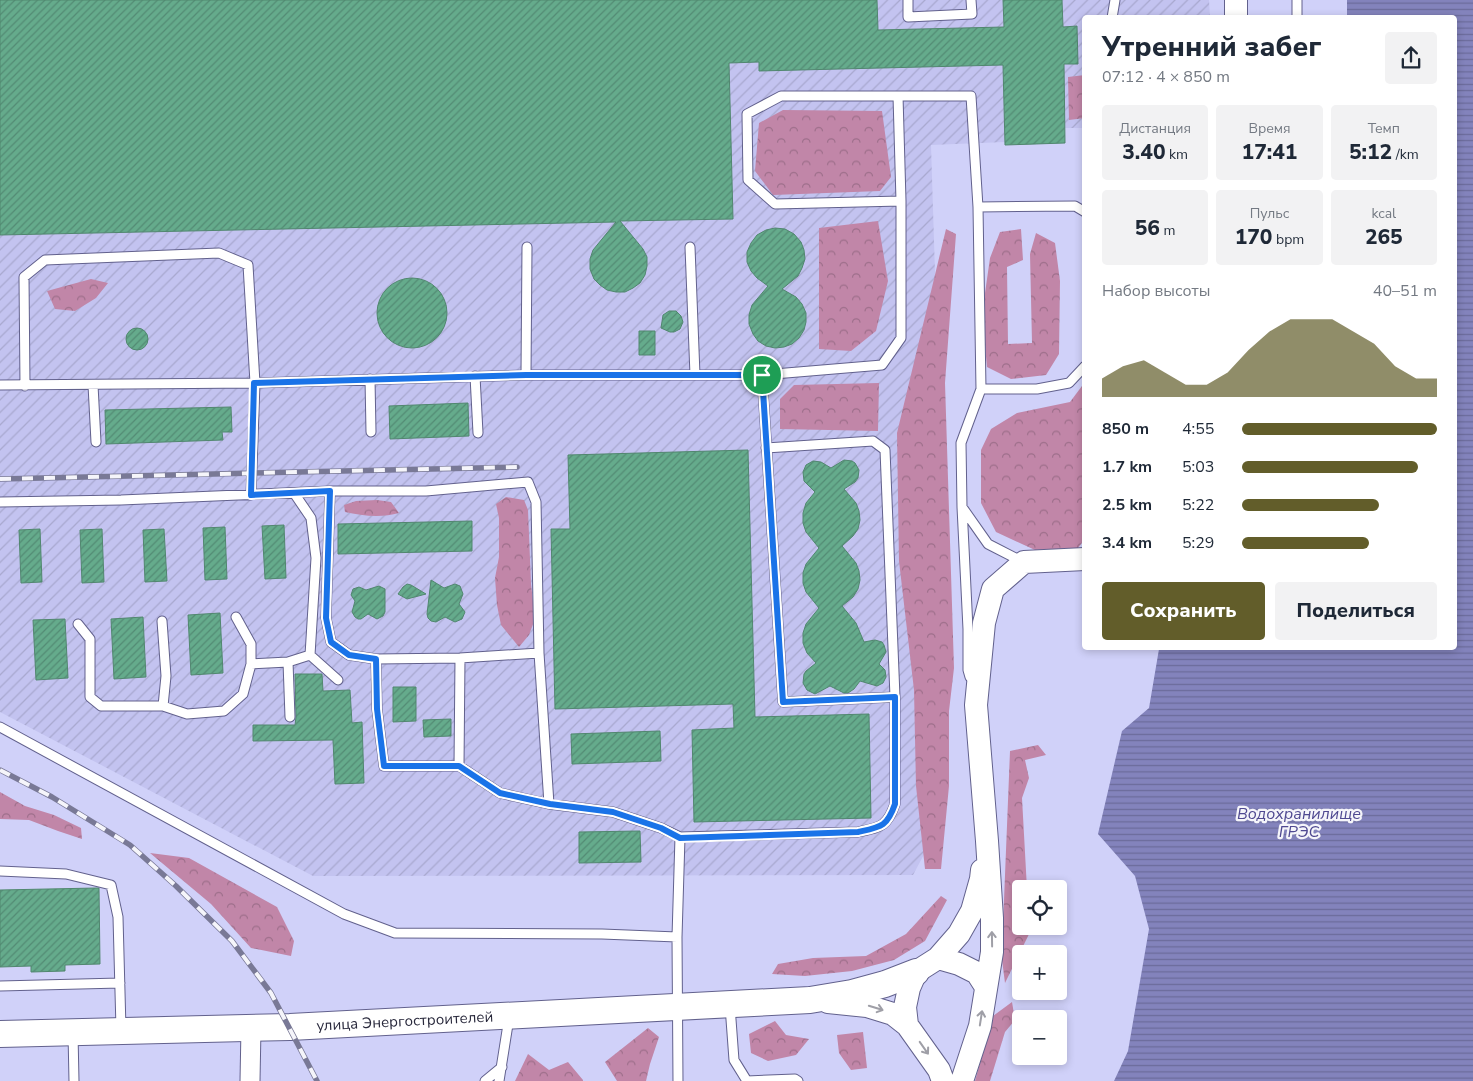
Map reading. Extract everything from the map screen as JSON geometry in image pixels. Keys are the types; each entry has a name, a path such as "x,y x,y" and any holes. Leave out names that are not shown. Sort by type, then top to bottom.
{"main road":[{"name":"улица Энергостроителей","path":"0,1034 290,1027 810,1000 852,993 886,984 916,972"}],"street":[{"path":"1236,0 1236,15"},
{"path":"962,1081 980,1026 992,952 992,918 976,705 984,623 993,589 1024,562 1082,560"},
{"path":"907,1025 905,1007 909,988 916,972 938,958 959,934 972,911 981,880 987,841"},
{"path":"938,958 959,964 977,973 986,987"},
{"path":"810,1000 867,1006 893,1014 907,1025 939,1070 943,1081"},
{"path":"250,1081 251,1028"}],"lane":[{"path":"908,0 908,17 972,14 972,0"},
{"path":"1112,15 1115,0"},
{"path":"1297,0 1297,15"},
{"path":"900,201 775,204 748,180 747,114 781,96 971,96 978,207 981,389 961,443 968,670 976,705"},
{"path":"0,385 254,383 526,375 762,375 882,364 901,338 898,96"},
{"path":"978,207 1076,206 1082,210"},
{"path":"526,375 527,247"},
{"path":"690,247 695,375"},
{"path":"25,386 24,277 45,260 219,253 248,265 254,383 251,495"},
{"path":"981,389 1037,389 1069,383 1082,369"},
{"path":"762,375 783,702 895,697"},
{"path":"475,376 478,434"},
{"path":"370,379 371,432"},
{"path":"93,385 96,442"},
{"path":"376,659 377,709 384,766 459,766 500,793 550,804 613,812 661,828 680,838 858,832 879,827 890,818 895,804 895,697 886,450 873,441 766,448"},
{"path":"0,502 121,500 330,491 426,491 528,482 536,502 539,654 550,804"},
{"path":"330,491 326,618 331,642 349,655 376,659 460,658 539,654"},
{"path":"294,493 311,518 316,558 310,654"},
{"path":"962,507 988,544 1024,562"},
{"path":"78,624 90,640 90,697 100,706 162,706 187,714 224,711 243,694 251,664 251,644 236,617"},
{"path":"162,621 166,676 162,706"},
{"path":"251,664 288,662 310,654"},
{"path":"310,654 338,680"},
{"path":"459,766 460,658"},
{"path":"288,662 290,718"},
{"path":"0,727 344,914 395,933 602,934 677,937"},
{"path":"678,1081 677,937 680,838"},
{"path":"0,871 66,874 112,885 118,917 121,1031"},
{"path":"0,986 120,983"},
{"path":"730,1004 734,1060 747,1080 795,1079 798,1081"},
{"path":"499,1081 510,1016"},
{"path":"73,1033 74,1081"},
{"path":"486,1081 502,1067"}],"shaded area":[{"path":"0,0 1209,0 1210,15 1082,15 1082,128 1065,128 1065,143 1005,145 1005,142 931,145 938,368 928,847 913,875 313,876 0,712"}],"green space":[{"path":"1082,75 1082,118 1069,120 1068,77"},
{"path":"783,110 882,111 891,177 880,191 773,195 755,171 759,123"},
{"path":"878,221 888,281 876,331 851,351 819,349 819,228"},
{"path":"946,229 956,234 945,383 954,668 949,711 949,786 941,869 925,869 916,786 914,690 899,561 897,433"},
{"path":"1021,229 1023,260 1007,267 1008,344 1032,343 1030,254 1036,233 1055,243 1060,281 1059,354 1046,375 1011,379 987,367 982,314 990,258 1000,232"},
{"path":"91,279 108,283 96,298 75,311 55,309 47,291"},
{"path":"879,383 878,431 780,429 780,399 794,385"},
{"path":"1082,386 1082,543 1078,548 1035,550 996,532 981,503 981,450 991,429 1017,413 1070,402"},
{"path":"506,497 524,500 528,510 531,584 535,619 529,635 519,647 501,625 497,605 495,578 499,557 499,518 496,504"},
{"path":"377,500 391,502 399,513 386,516 372,516 345,512 344,505 356,501"},
{"path":"1038,745 1046,755 1025,760 1029,778 1022,798 1027,880 1012,880 1012,935 1029,935 1024,945 1012,945 1012,969 1005,983 1002,960 1010,751"},
{"path":"0,792 25,806 54,815 81,828 82,839 29,820 0,819"},
{"path":"150,853 189,858 277,907 294,941 291,956 251,948 211,904"},
{"path":"941,896 947,900 925,941 894,960 852,971 805,976 772,974 778,964 813,958 866,956 906,934"},
{"path":"1012,1002 1012,1024 1005,1032 990,1081 975,1081 993,1016"},
{"path":"775,1021 786,1035 809,1039 796,1055 768,1061 751,1053 749,1034"},
{"path":"648,1028 659,1037 646,1081 617,1081 605,1062"},
{"path":"863,1032 867,1068 851,1070 839,1053 837,1035"},
{"path":"528,1054 549,1070 568,1062 583,1081 515,1081"}],"water":[{"name":"Водохранилище ГРЭС","path":"1347,0 1473,0 1473,1081 1114,1081 1128,1051 1149,929 1135,876 1098,834 1122,731 1149,708 1159,650 1457,650 1457,15 1347,15"}],"building":[{"path":"0,0 877,0 878,30 1004,27 1003,0 1062,0 1063,27 1077,26 1078,64 1064,64 1065,143 1005,145 1003,65 759,71 759,62 729,63 733,219 620,221 643,249 647,257 647,266 645,275 640,283 625,292 616,292 607,290 594,279 590,269 590,259 593,250 616,222 0,235"},
{"path":"775,228 785,229 794,234 801,242 804,250 805,259 798,276 782,289 796,297 802,304 806,313 806,322 799,338 792,344 775,348 766,346 758,341 749,324 752,305 768,286 751,271 747,262 747,252 757,235"},
{"path":"412,278 425,281 437,288 444,300 447,313 444,326 437,338 425,345 412,348 399,345 387,338 380,326 377,313 380,300 387,288 399,281"},
{"path":"669,311 676,311 681,316 683,322 680,329 674,332 661,328 663,315"},
{"path":"137,328 147,335 148,339 141,349 137,350 127,343 126,339 133,329"},
{"path":"639,331 655,331 655,355 639,355"},
{"path":"468,403 469,436 390,439 389,406"},
{"path":"231,407 232,432 222,432 223,440 106,444 105,410"},
{"path":"748,450 755,717 869,714 871,818 694,822 692,730 734,728 733,704 555,709 551,529 570,529 568,455"},
{"path":"844,460 855,463 859,470 858,478 855,482 844,489 856,503 859,511 858,529 842,546 856,563 860,580 858,589 853,597 842,606 856,623 864,642 875,640 882,642 884,645 886,652 879,664 885,670 886,677 883,683 877,686 860,681 848,693 830,686 815,694 807,690 803,683 804,674 816,663 807,653 803,643 803,633 806,624 819,608 806,592 803,583 803,573 806,564 819,548 806,532 803,523 806,503 815,492 804,481 803,472 806,465 813,461 821,462 831,468"},
{"path":"472,521 472,551 338,554 338,524"},
{"path":"284,525 286,578 265,579 262,526"},
{"path":"225,527 227,579 205,580 203,528"},
{"path":"40,529 42,582 21,583 19,530"},
{"path":"102,529 104,582 82,583 80,530"},
{"path":"164,529 167,581 145,582 143,530"},
{"path":"431,580 444,588 455,584 460,586 463,594 459,604 465,612 462,619 455,622 445,617 436,622 428,618"},
{"path":"407,584 426,594 407,599 398,594"},
{"path":"379,586 385,589 385,612 383,616 377,619 368,614 361,619 355,617 352,612 355,601 351,595 353,589 359,587 366,590"},
{"path":"220,613 223,673 191,675 188,615"},
{"path":"143,617 146,677 114,679 111,619"},
{"path":"65,619 68,678 36,680 33,620"},
{"path":"295,674 322,674 323,691 350,690 352,723 362,722 364,783 335,784 333,740 253,741 253,725 295,725"},
{"path":"393,687 416,687 416,721 393,722"},
{"path":"451,719 451,736 424,737 423,720"},
{"path":"660,731 661,761 572,764 571,734"},
{"path":"640,831 641,862 579,863 579,832"},
{"path":"99,888 100,964 65,965 65,971 31,972 31,966 0,967 0,890"}],"railway":[{"path":"0,479 517,467"},
{"path":"0,770 52,797 130,845 176,886 232,941 271,993 317,1081"}],"route":[{"path":"526,375 762,375 783,702 895,697 895,804 890,818 879,827 858,832 680,838 661,828 613,812 550,804 500,793 459,766 384,766 377,709 376,659 349,655 331,642 326,618 330,491 251,495 254,383 526,375"}]}
